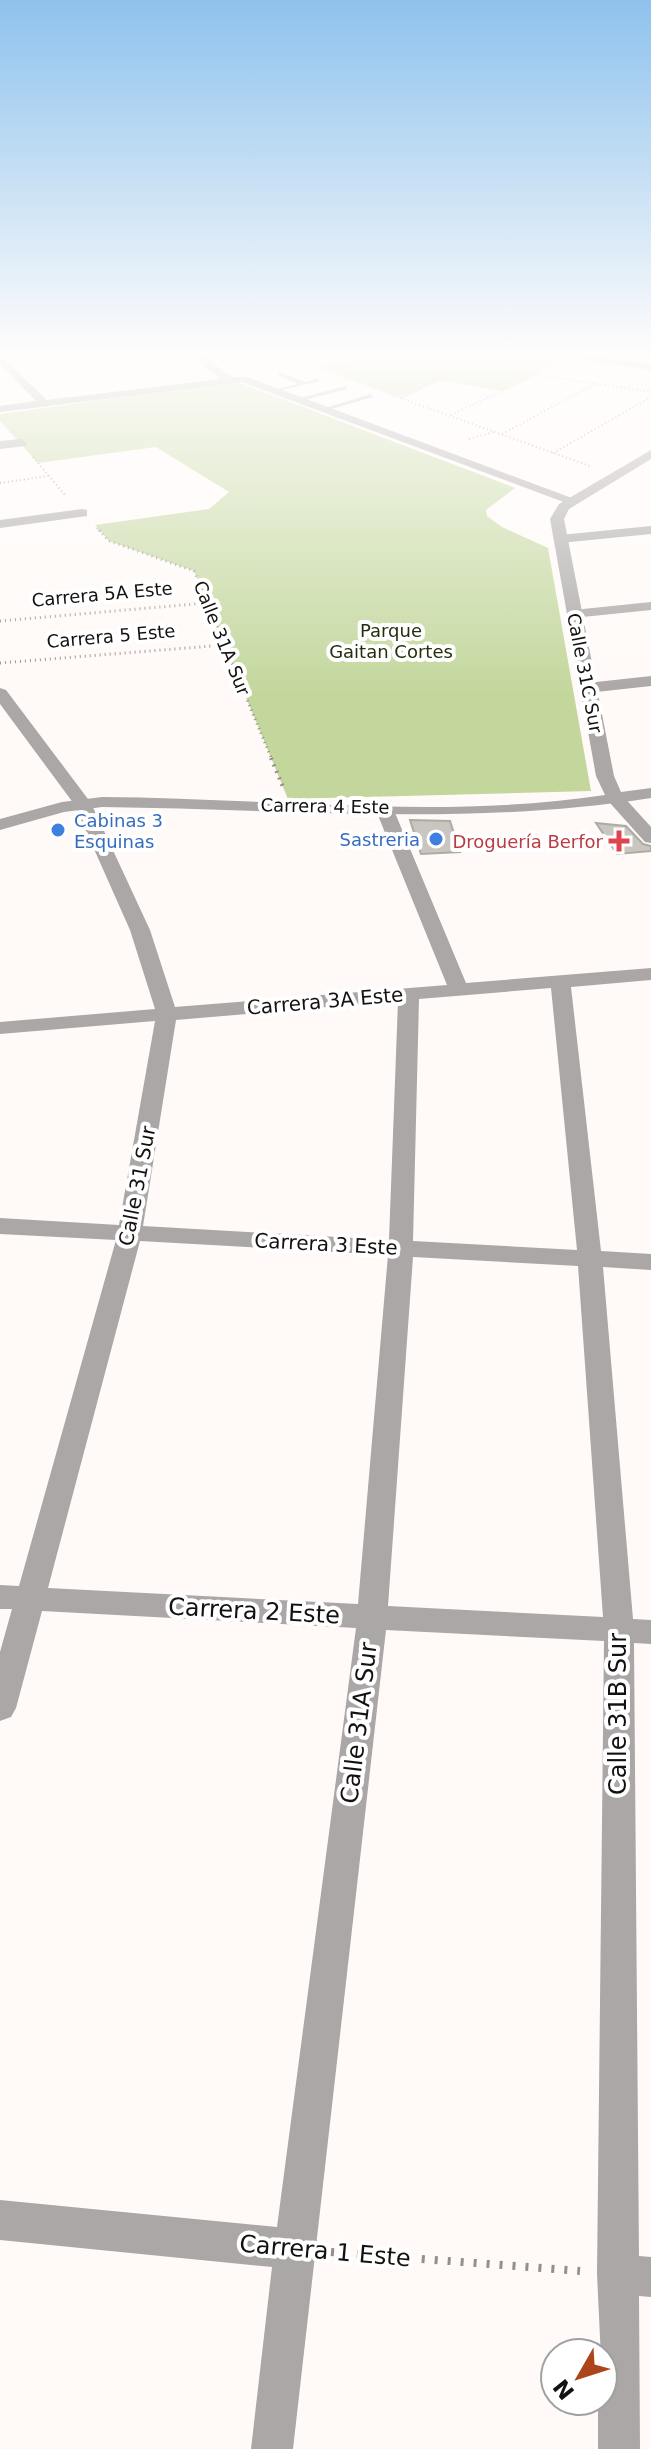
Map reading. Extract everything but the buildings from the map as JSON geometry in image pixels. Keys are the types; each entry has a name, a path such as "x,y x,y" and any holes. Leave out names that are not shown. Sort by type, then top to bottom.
{"street":[{"path":"475,464 574,501 639,464"},
{"name":"Calle 31C Sur","path":"574,501 558,513 560,539 605,776 616,799 651,838"},
{"path":"0,524 82,513"},
{"path":"560,539 651,530"},
{"path":"573,614 651,606"},
{"path":"587,688 651,681"},
{"name":"Calle 31 Sur","path":"0,693 82,803 140,930 167,1013 130,1233 14,1598 0,1708"},
{"name":"Carrera 4 Este","path":"0,825 82,803 125,801 384,808 530,808 651,793"},
{"path":"384,808 459,990"},
{"name":"Carrera 3A Este","path":"0,1028 651,974"},
{"name":"Calle 31B Sur","path":"560,982 635,1632 634,2275 619,2449"},
{"name":"Calle 31A Sur","path":"272,2449 372,1618 401,1248 409,994"},
{"name":"Carrera 3 Este","path":"0,1226 651,1262"},
{"name":"Carrera 2 Este","path":"14,1598 635,1632"},
{"name":"Carrera 1 Este","path":"0,2220 294,2249"}],"path":[{"name":"Calle 31A Sur","path":"38,464 109,541 194,571 290,806"},
{"path":"584,464 616,476"},
{"path":"0,483 48,476"},
{"name":"Carrera 5A Este","path":"0,621 206,603"},
{"name":"Carrera 5 Este","path":"0,663 224,645"},
{"name":"Carrera 1 Este","path":"294,2249 634,2275"}],"green space":[{"name":"Parque Gaitan Cortes","path":"184,464 453,464 515,488 486,510 487,516 502,527 548,548 591,791 288,799 194,571 109,541 95,525 209,509 229,492"}],"place":[{"name":"Cabinas 3 Esquinas","path":"58,830"},
{"name":"Sastreria","path":"436,839"},
{"name":"Droguería Berfor","path":"619,841"}]}
